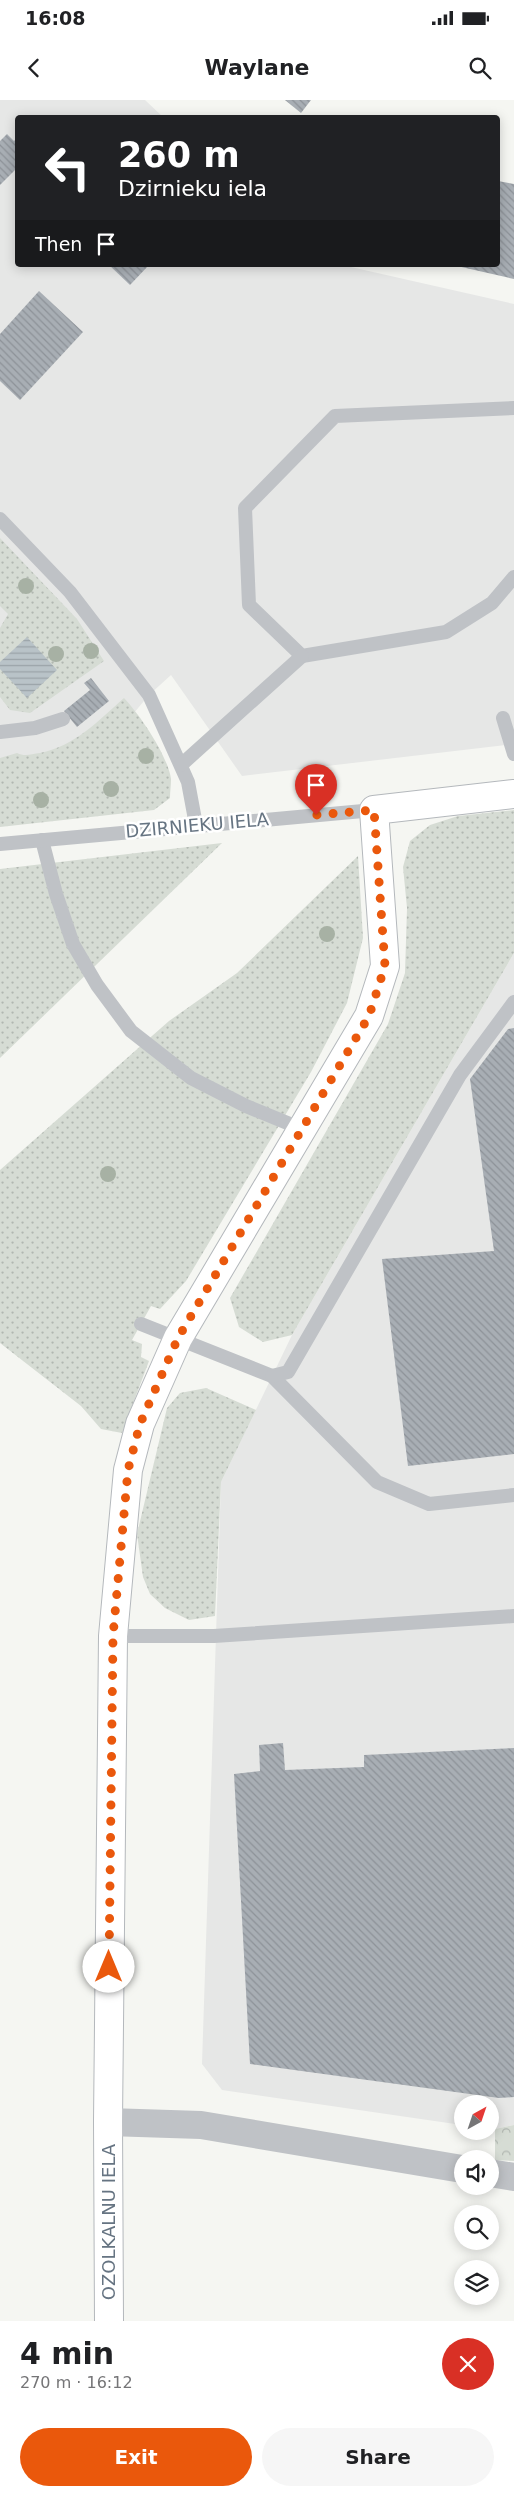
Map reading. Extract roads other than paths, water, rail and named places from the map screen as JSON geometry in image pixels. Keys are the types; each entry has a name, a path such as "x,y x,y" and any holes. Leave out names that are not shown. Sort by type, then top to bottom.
{"street":[{"name":"DZIRNIEKU IELA","path":"374,810 514,794"},
{"name":"OZOLKALNU IELA","path":"109,2321 108,2122 113,1636 128,1470 140,1424 178,1338 369,1016 385,966 374,810"},
{"path":"108,2122 201,2125 454,2168"},
{"path":"499,2174 514,2177"}],"lane":[{"path":"302,656 249,605 245,508 335,416 514,408"},
{"path":"0,519 70,592 149,695 188,782 196,824"},
{"path":"181,765 302,656 446,632 492,603 514,577"},
{"path":"503,718 514,754"},
{"path":"0,732 35,728 63,719"},
{"name":"DZIRNIEKU IELA","path":"0,844 196,824 374,810"},
{"path":"42,840 56,894 73,944 98,985 131,1031 191,1078 246,1106 302,1129"},
{"path":"272,1376 288,1372 460,1074 514,1002"},
{"path":"140,1324 272,1376 377,1482 429,1504 514,1495"},
{"path":"113,1636 214,1636 514,1616"}]}
